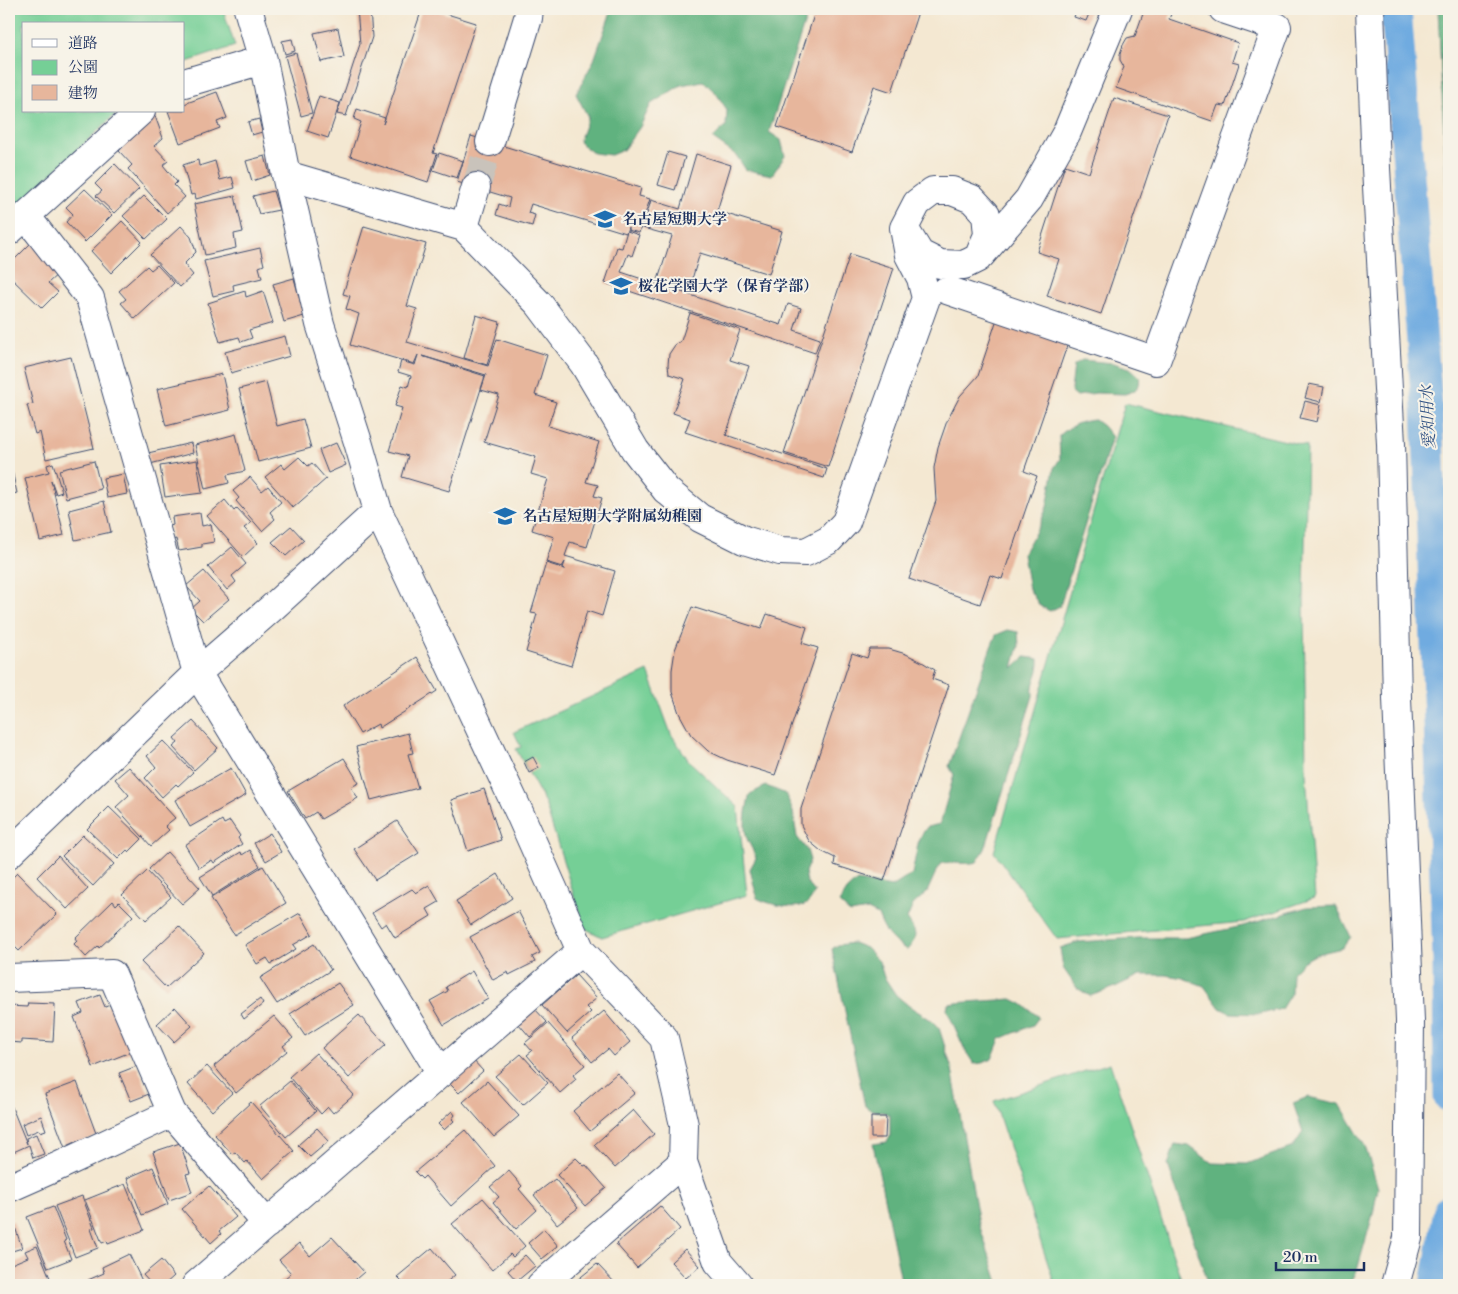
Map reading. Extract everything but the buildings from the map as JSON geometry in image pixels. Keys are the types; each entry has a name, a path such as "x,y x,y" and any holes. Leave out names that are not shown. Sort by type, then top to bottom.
{"street":[{"path":"248,9 262,60 320,324 378,511 519,812 581,951 664,1038 684,1125 683,1162 718,1262 738,1285"},
{"path":"490,142 528,18 529,9"},
{"path":"286,175 464,226 539,304 584,364 635,450 666,490 700,518 744,540 780,551 806,552 829,540 846,522 936,294 978,258 1030,200 1067,132 1118,9"},
{"path":"904,228 920,254 940,264 964,265 978,258 988,235 986,214 972,198 952,191 933,191 917,203 904,228 908,254 921,278 936,294 1156,361 1277,27 1222,9"},
{"path":"1370,9 1376,168 1391,444 1397,698 1410,1021 1408,1238 1395,1285"},
{"path":"185,82 262,60"},
{"path":"141,112 17,224 90,298 197,673 441,1073"},
{"path":"464,226 476,187"},
{"path":"10,845 197,673 378,511"},
{"path":"196,1285 581,951"},
{"path":"9,978 112,974 172,1113 267,1224"},
{"path":"9,1188 172,1113"},
{"path":"541,1285 683,1162"}],"green space":[{"path":"9,9 223,9 235,46 185,63 185,22 22,22 22,112 118,112 9,214"},
{"path":"612,9 809,9 769,132 781,140 785,156 772,175 746,170 736,155 713,139 726,126 727,110 716,93 703,81 681,85 651,104 640,127 623,150 611,155 593,153 579,142 588,117 576,94 594,60"},
{"path":"1438,9 1449,9 1449,242"},
{"path":"1082,360 1113,363 1130,368 1140,377 1139,385 1134,391 1125,394 1096,393 1077,396 1071,391 1074,365"},
{"path":"1125,403 1307,446 1304,598 1306,773 1315,898 1244,922 1057,939 994,852"},
{"path":"1095,420 1112,437 1060,606 1050,611 1040,606 1029,589 1023,554 1039,526 1047,507 1054,468 1060,459 1059,436 1076,424"},
{"path":"1008,630 1018,632 1019,646 1013,668 1025,657 1039,659 1039,665 1033,685 1033,696 985,849 977,862 942,863 927,892 913,905 907,919 914,931 915,938 907,950 889,936 878,915 868,910 850,913 839,903 847,890 857,881 892,887 912,874 919,839 927,827 940,824 954,775 949,766 991,647 996,635"},
{"path":"648,671 671,734 689,761 738,807 747,895 602,937 584,928 545,803 516,749 521,747 514,732"},
{"path":"766,786 786,794 793,812 797,837 807,850 810,860 805,872 807,883 815,892 810,901 805,905 783,906 768,903 757,898 750,869 756,858 745,831 745,820 750,794"},
{"path":"1336,906 1351,937 1342,948 1317,954 1304,961 1292,973 1291,993 1281,1009 1261,1014 1230,1013 1220,1008 1204,986 1183,978 1166,975 1140,975 1113,988 1090,996 1077,988 1063,968 1060,948 1078,942 1138,938 1186,938 1243,926 1307,907"},
{"path":"853,943 866,948 879,961 884,977 896,995 939,1028 952,1069 979,1224 999,1285 902,1285 873,1144 887,1142 890,1137 890,1115 871,1110 865,1106 832,949 838,945"},
{"path":"1012,999 1039,1017 1033,1025 1000,1039 992,1059 974,1064 965,1050 947,1010 948,1004"},
{"path":"1110,1063 1183,1285 1055,1285 994,1101"},
{"path":"1308,1097 1340,1104 1365,1146 1378,1188 1373,1214 1356,1274 1348,1285 1209,1285 1168,1165 1175,1144 1189,1146 1212,1163 1247,1164 1293,1147 1303,1132 1293,1103"}],"waterway":[{"name":"愛知用水","path":"1396,9 1427,406 1448,959 1449,1097"},
{"name":"愛知用水","path":"1436,1285 1449,1210"}],"tunnel":[{"path":"476,187 490,142"}],"place":[{"name":"名古屋短期大学","path":"605,219"},
{"name":"桜花学園大学（保育学部）","path":"621,286"},
{"name":"名古屋短期大学附属幼稚園","path":"505,516"}]}
